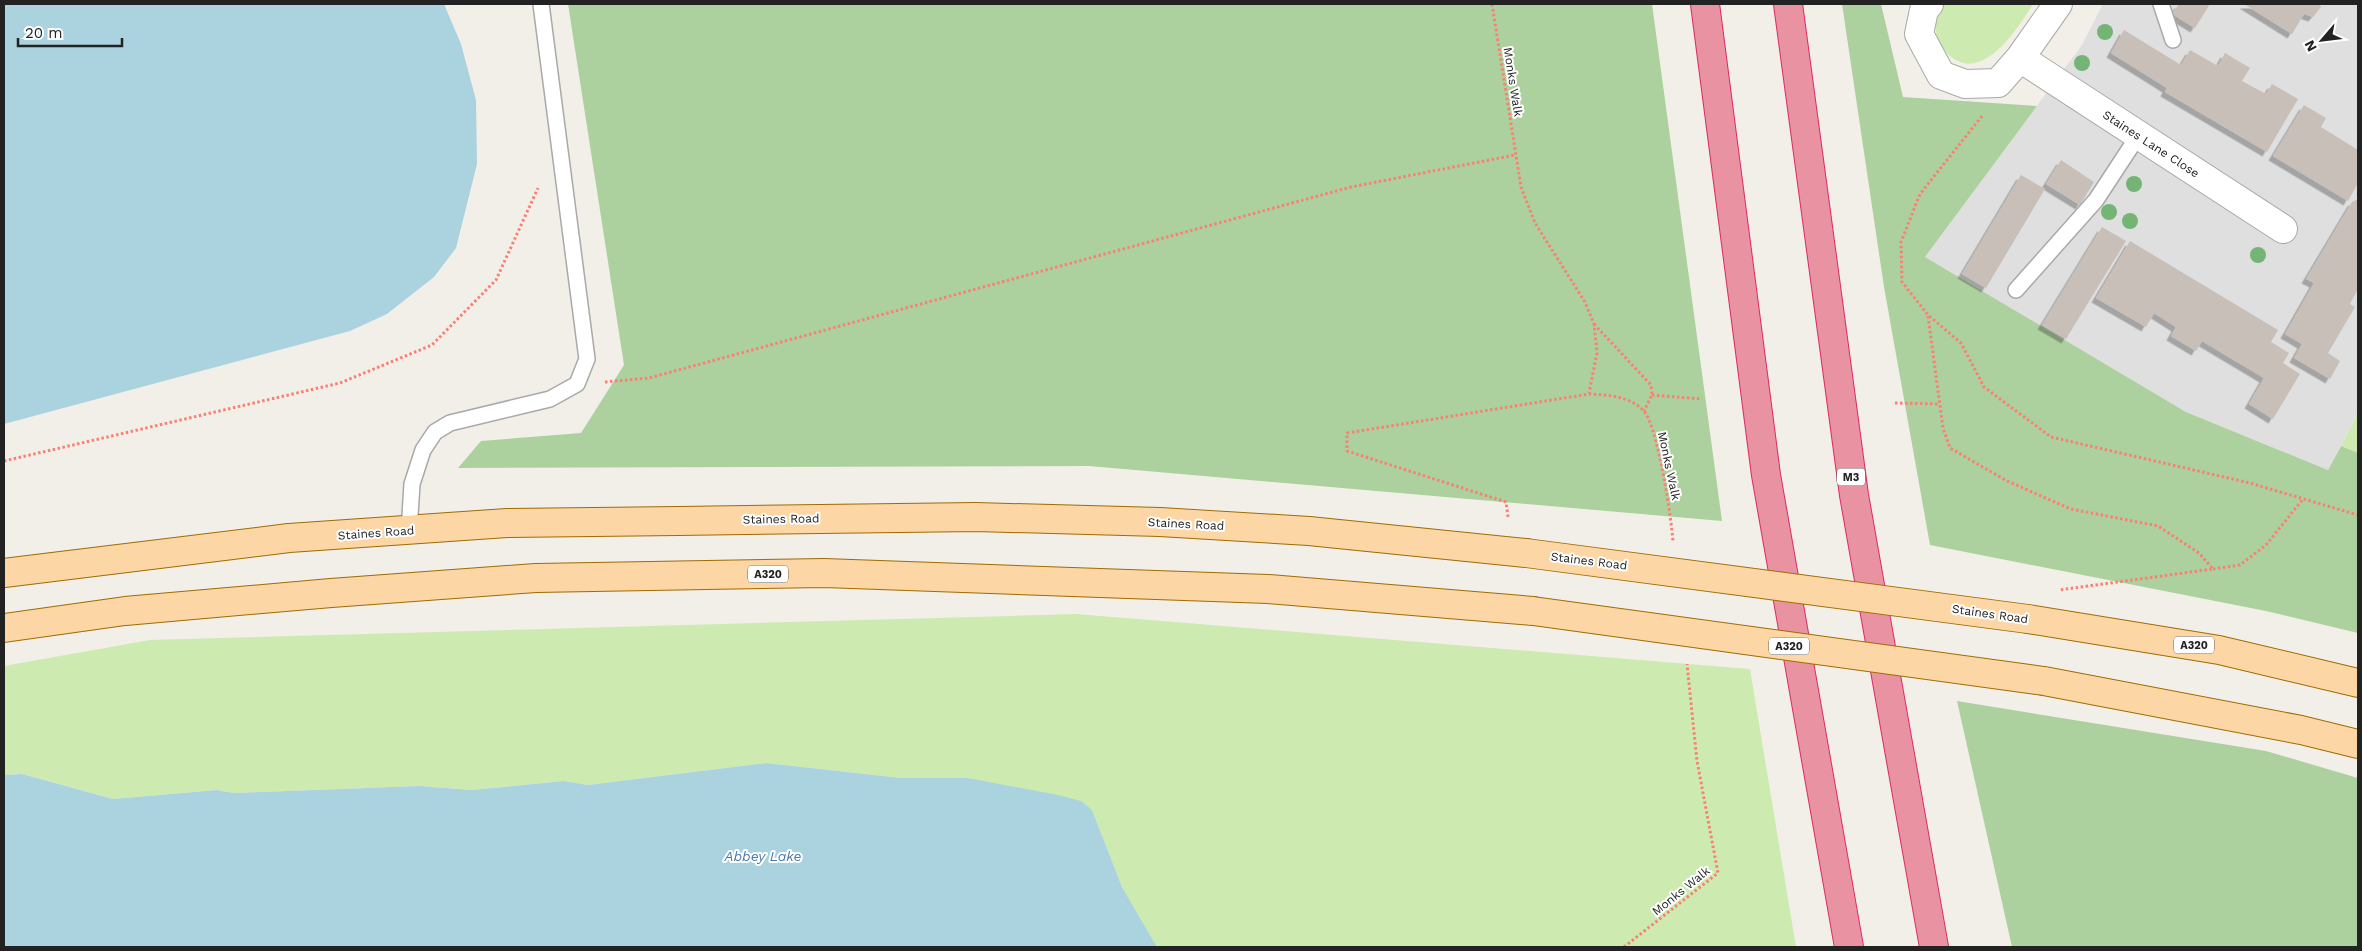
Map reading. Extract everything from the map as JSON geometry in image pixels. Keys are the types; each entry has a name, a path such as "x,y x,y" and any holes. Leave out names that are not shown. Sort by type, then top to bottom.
{"highway":[{"path":"1705,4 1766,475 1849,947"},
{"name":"M3","path":"1788,4 1854,495 1934,947"}],"main road":[{"name":"Staines Road","path":"4,573 289,538 507,523 976,517 1160,522 1309,531 1526,553 2028,619 2220,650 2358,683"},
{"name":"A320","path":"4,628 125,611 331,593 526,579 824,573 1268,589 1533,611 2044,681 2301,730 2358,744"}],"street":[{"path":"1929,4 1924,10 1919,34 1941,75 1965,84 1998,82 2020,58 2058,4"},
{"name":"Staines Lane Close","path":"2020,58 2283,229"}],"lane":[{"path":"409,531 412,484 423,450 435,432 450,423 550,399 577,384 587,359 541,4"},
{"path":"2161,4 2173,40"},
{"path":"2016,290 2096,200 2138,136"}],"path":[{"name":"Monks Walk","path":"1492,4 1520,187 1535,223 1585,302 1594,324 1598,353 1589,394"},
{"path":"1985,84 1983,115 1920,194 1901,242 1902,282 1928,316 1961,343 1984,387 2052,437 2250,483 2358,515"},
{"path":"4,461 340,383 432,345 496,280 559,142"},
{"path":"577,384 649,378 1351,187 1515,155"},
{"path":"1928,316 1939,404 1943,428 1950,448 2007,481 2071,509 2158,526 2199,553 2213,569"},
{"path":"1508,517 1506,502 1347,451 1347,433 1589,394 1621,397 1644,411 1652,395 1651,385 1594,324"},
{"path":"1652,395 1702,398"},
{"path":"1895,403 1939,404"},
{"name":"Monks Walk","path":"1644,411 1654,431 1671,520 1674,549"},
{"path":"2052,591 2240,566 2266,545 2303,499"},
{"name":"Monks Walk","path":"1624,947 1718,873 1697,761 1686,655"}],"shaded area":[{"path":"2103,4 2358,4 2358,413 2328,470 2186,412 1925,257 2082,45"}],"green space":[{"path":"568,4 1652,4 1722,521 1089,466 458,468 481,441 581,433 624,365"},
{"path":"1842,4 1881,4 1903,97 2037,106 1925,257 2186,412 2328,470 2341,446 2358,453 2358,633 2266,611 1930,545 1884,287"},
{"path":"1944,4 2033,4 2020,24 2001,47 1990,56 1978,62 1966,64 1954,59 1937,43 1935,22"},
{"path":"2358,413 2358,453 2341,446"},
{"path":"1076,614 1750,669 1796,947 1157,947 1122,887 1092,810 968,778 901,778 766,763 588,785 562,781 472,790 420,786 233,793 217,790 113,799 22,774 4,775 4,666 150,640"},
{"path":"1957,701 2266,751 2358,778 2358,947 2012,947"}],"water":[{"path":"4,4 444,4 461,44 476,100 477,164 456,248 434,277 387,314 350,331 4,424"},
{"name":"Abbey Lake","path":"766,763 901,778 968,778 1081,801 1092,810 1122,887 1157,947 4,947 4,775 22,774 113,799 217,790 233,793 420,786 472,790 563,781 588,785"}],"building":[{"path":"2179,4 2210,4 2195,28 2172,14"},
{"path":"2244,4 2319,4 2321,7 2313,17 2304,14 2292,34"},
{"path":"2124,30 2181,65 2190,50 2218,66 2225,53 2250,68 2242,81 2266,94 2272,84 2298,99 2267,152 2165,92 2167,88 2111,53"},
{"path":"2304,105 2326,118 2321,127 2358,150 2358,183 2348,201 2273,156"},
{"path":"2061,160 2094,182 2080,205 2046,184"},
{"path":"2021,175 2045,189 1986,288 1962,274"},
{"path":"2358,199 2358,289 2350,304 2355,307 2328,353 2340,361 2330,379 2294,358 2302,344 2285,334 2314,283 2306,279 2352,202"},
{"path":"2102,227 2126,241 2066,339 2042,325"},
{"path":"2130,241 2278,330 2271,342 2289,353 2283,363 2300,374 2273,419 2249,404 2264,378 2202,341 2196,351 2171,336 2176,327 2154,313 2146,327 2096,298"}]}
